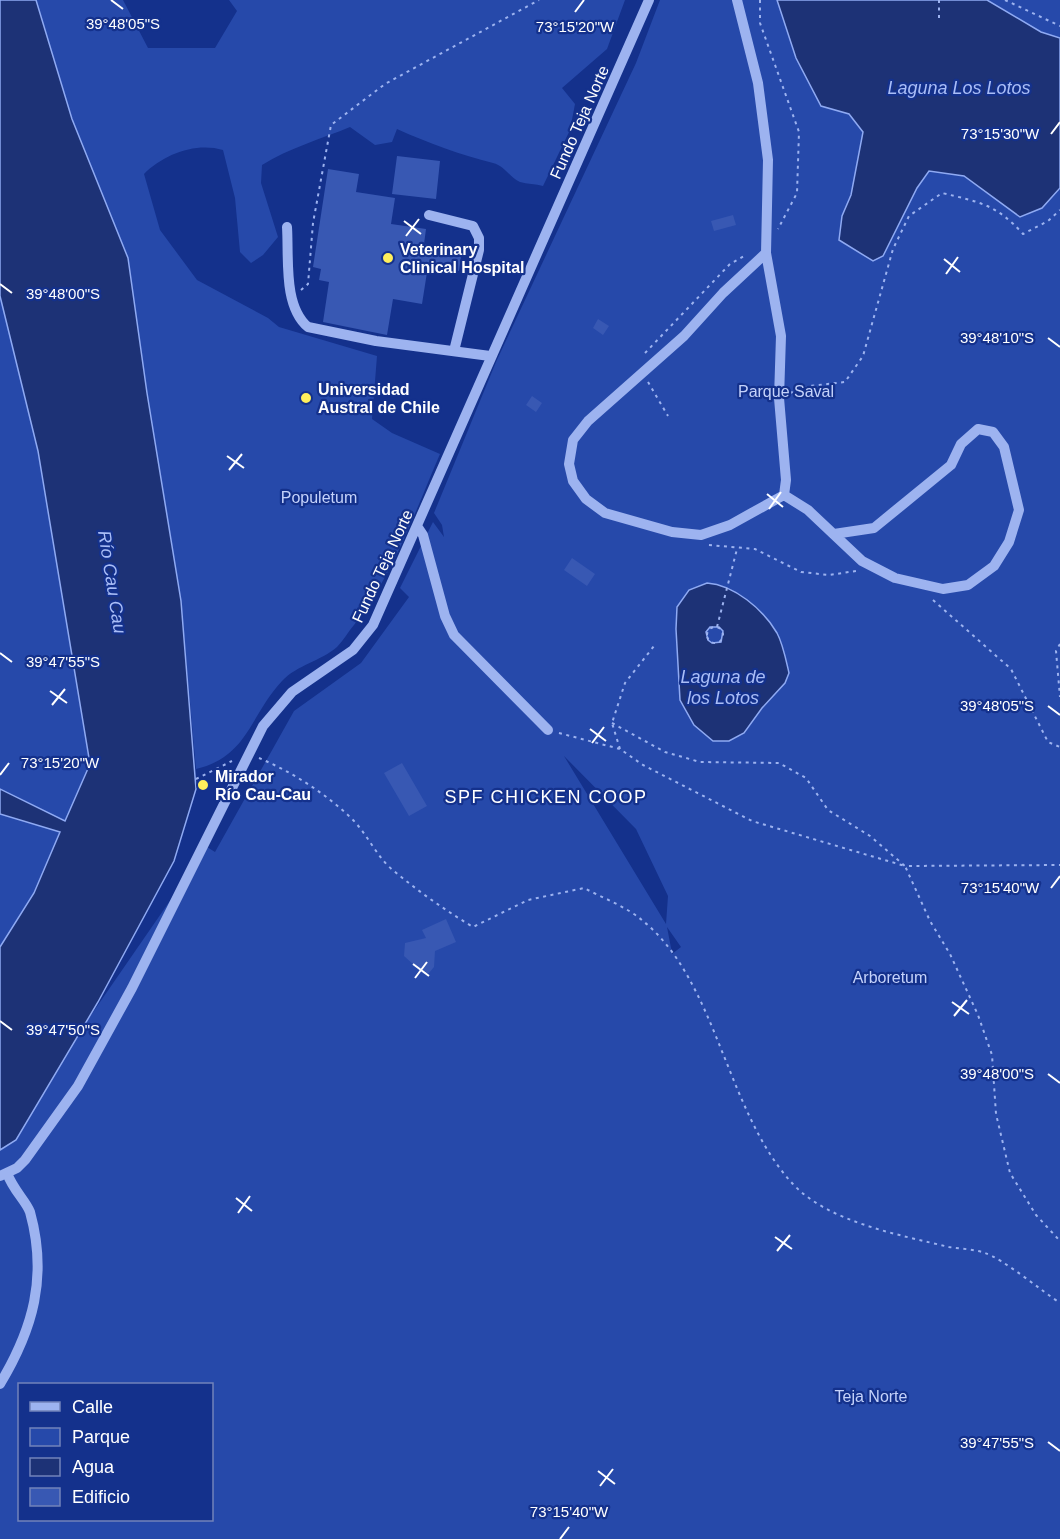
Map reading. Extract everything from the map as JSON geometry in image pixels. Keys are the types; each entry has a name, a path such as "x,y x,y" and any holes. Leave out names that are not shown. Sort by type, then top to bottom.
{"street":[{"name":"Fundo Teja Norte","path":"4,1175 25,1160 78,1086 166,922 263,726 281,702 300,685 353,650 367,634 650,0"},
{"path":"737,0 758,83 768,160 766,253 781,336 779,398 785,470 784,495"},
{"path":"429,215 473,226 479,238 479,250 454,351"},
{"path":"287,227 292,298 297,312 308,327 490,356"},
{"path":"766,253 723,293 684,336 588,421 573,440 570,464 573,481 586,499 605,513 672,532 701,535 730,525 784,495"},
{"path":"784,495 808,510 834,534 870,567 915,584 943,589 968,585 994,566 1009,542 1019,510 1004,447 993,432 978,429 962,444 951,465 874,528 834,534"},
{"path":"417,526 423,535 445,616 454,635 548,730"},
{"path":"0,1384 26,1337 36,1305 36,1249 29,1210 4,1175"}],"path":[{"path":"292,298 308,284 313,223 331,125 386,84 539,0"},
{"path":"760,0 760,23 799,132 797,193 776,233"},
{"path":"939,0 939,18"},
{"path":"1005,0 1060,26"},
{"path":"779,398 810,386 845,382 863,356 893,249 909,216 942,193 981,202 1005,214 1023,234 1048,220 1060,210"},
{"path":"708,544 755,549 801,572 829,575 870,567"},
{"path":"717,627 729,589 737,548"},
{"path":"933,599 1011,669 1048,742 1060,747"},
{"path":"712,627 717,627 722,633 722,638 712,642 707,637 707,632 712,627"},
{"path":"1060,644 1056,651 1060,697"},
{"path":"620,749 612,723 625,683 654,646"},
{"path":"612,723 664,752 700,762 779,763 806,778 828,810 870,836 905,866 930,921 960,975 992,1055 996,1114 1010,1173 1036,1215 1060,1241"},
{"path":"548,730 620,749 644,765 752,821 905,866 1060,865"},
{"path":"196,779 225,763 248,755 282,768 325,796 351,818 392,870 435,904 473,927 528,900 584,888 642,920 662,939 686,972 762,1144 792,1183 810,1199 836,1215 923,1240 986,1253 1060,1303"}],"green space":[{"name":"Universidad Austral de Chile","path":"36,0 123,0 148,48 215,48 237,11 229,0 625,0 607,49 562,88 575,104 570,130 543,186 520,182 497,165 397,129 392,142 375,145 350,127 294,149 262,165 261,183 278,237 263,255 251,263 240,252 235,198 223,150 202,148 181,152 161,161 144,174 160,230 197,280 268,318 279,327 377,356 372,419 392,433 440,454 392,564 368,606 341,642 331,652 302,667 282,681 238,745 227,755 196,769 181,601 147,393 128,258 72,119"},
{"path":"660,0 1060,0 1060,1539 0,1539 0,1147 207,847 215,852 294,711 361,663 409,597 400,588 433,522 444,537 442,525 434,513 496,362 636,63","holes":["564,756 636,829 668,896 666,924","667,927 681,947 672,954"]},
{"path":"0,296 38,451 90,764 34,893 0,947"}],"water":[{"name":"Río Cau Cau","path":"0,0 36,0 72,119 128,258 147,393 181,601 196,789 174,861 98,1002 16,1140 0,1150 0,947 34,893 60,832 0,814 0,789 65,821 90,764 38,451 0,296"},
{"name":"Laguna Los Lotos","path":"777,0 987,0 1041,32 1060,38 1060,188 1042,208 1020,217 964,176 929,171 917,188 883,256 873,261 839,240 842,216 851,195 863,132 849,114 821,106 796,58"},
{"name":"Laguna de los Lotos","path":"707,583 737,593 764,615 779,637 784,652 789,673 785,683 762,708 744,733 729,741 713,741 694,725 680,700 677,607 689,590","holes":["710,627 719,627 723,631 721,642 712,643 708,640 706,632"]}],"building":[{"path":"397,156 440,161 436,199 392,194"},
{"name":"Veterinary Clinical Hospital","path":"328,169 359,174 356,192 395,198 391,224 426,229 424,244 462,250 459,271 428,266 422,304 393,299 387,335 323,322 329,282 319,280 321,269 313,267"},
{"path":"733,215 736,225 714,231 711,221"},
{"path":"598,319 609,326 603,335 593,328"},
{"path":"532,396 542,403 536,412 526,405"},
{"path":"572,558 595,574 587,586 564,570"},
{"path":"402,763 427,806 409,816 384,773"},
{"path":"446,919 456,942 435,951 434,967 429,973 424,974 404,956 405,943 426,938 422,930"}],"place":[{"name":"Veterinary Clinical Hospital","path":"388,258"},
{"name":"Universidad Austral de Chile","path":"306,398"},
{"name":"Mirador Río Cau-Cau","path":"203,785"}],"district":[{"name":"SPF CHICKEN COOP","path":"546,797"}],"park label":[{"name":"Parque Saval","path":"786,391"},
{"name":"Populetum","path":"319,497"},
{"name":"Arboretum","path":"890,977"},
{"name":"Teja Norte","path":"871,1396"}]}
